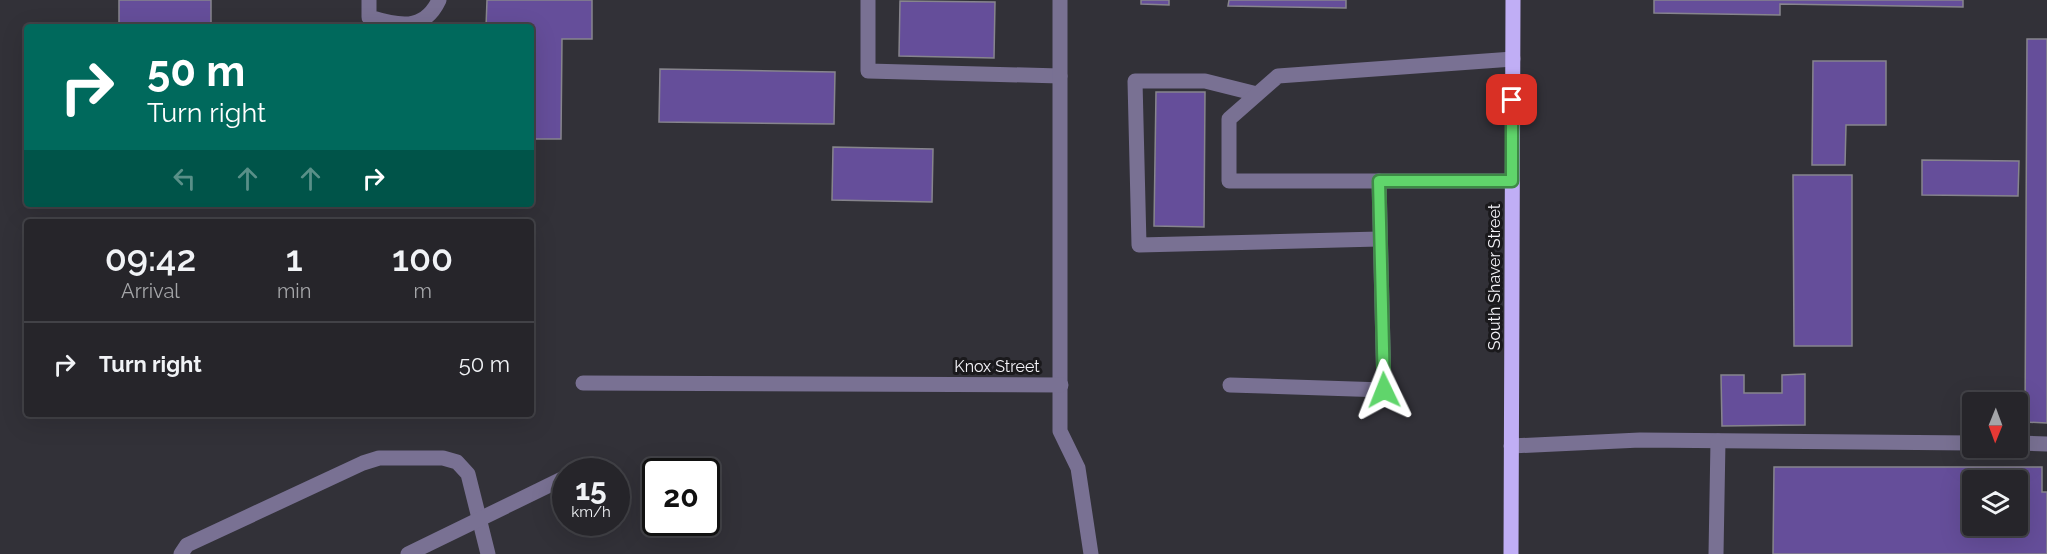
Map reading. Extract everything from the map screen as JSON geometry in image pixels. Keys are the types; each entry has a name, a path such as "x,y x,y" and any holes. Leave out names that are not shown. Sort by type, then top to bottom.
{"main road":[{"name":"South Shaver Street","path":"1511,554 1513,0"}],"street":[{"path":"369,0 369,17 390,24 417,24 433,12 439,0"},
{"path":"868,0 868,71 1060,76"},
{"name":"Knox Street","path":"583,383 1061,385 1060,0"},
{"path":"1512,59 1278,75 1229,119 1229,181 1512,181"},
{"path":"1257,94 1205,81 1135,81 1139,245 1379,239"},
{"path":"1230,385 1384,390 1379,181"},
{"path":"1061,385 1060,431 1077,468 1091,554"},
{"path":"1511,446 1640,440 1962,443"},
{"path":"1716,554 1718,441"},
{"path":"2028,443 2047,444"},
{"path":"181,554 187,545 379,458 443,458 457,462 468,474 488,554"},
{"path":"408,554 552,484"}],"building":[{"path":"119,0 211,0 211,24 119,24"},
{"path":"487,0 592,0 592,39 562,39 561,139 534,139 534,24 486,24"},
{"path":"1141,0 1169,0 1169,5 1141,4"},
{"path":"1229,0 1346,0 1346,8 1228,6"},
{"path":"1654,0 1963,0 1963,7 1780,4 1780,15 1654,13"},
{"path":"900,1 995,2 994,58 899,56"},
{"path":"2027,39 2047,39 2047,423 2028,422 2028,392 2025,392"},
{"path":"1813,61 1886,61 1886,125 1846,125 1845,165 1812,165"},
{"path":"660,69 835,72 834,124 659,122"},
{"path":"1156,92 1205,92 1204,227 1154,226"},
{"path":"833,147 933,149 932,202 832,200"},
{"path":"1922,160 2019,161 2018,196 1922,195"},
{"path":"1793,175 1852,175 1852,346 1794,346"},
{"path":"1805,374 1805,425 1722,426 1721,375 1744,375 1744,393 1782,393 1782,375"},
{"path":"1774,467 2042,467 2042,492 2047,492 2047,554 1773,554"}],"route":[{"path":"1384,390 1379,181 1512,181 1512,100"}]}
